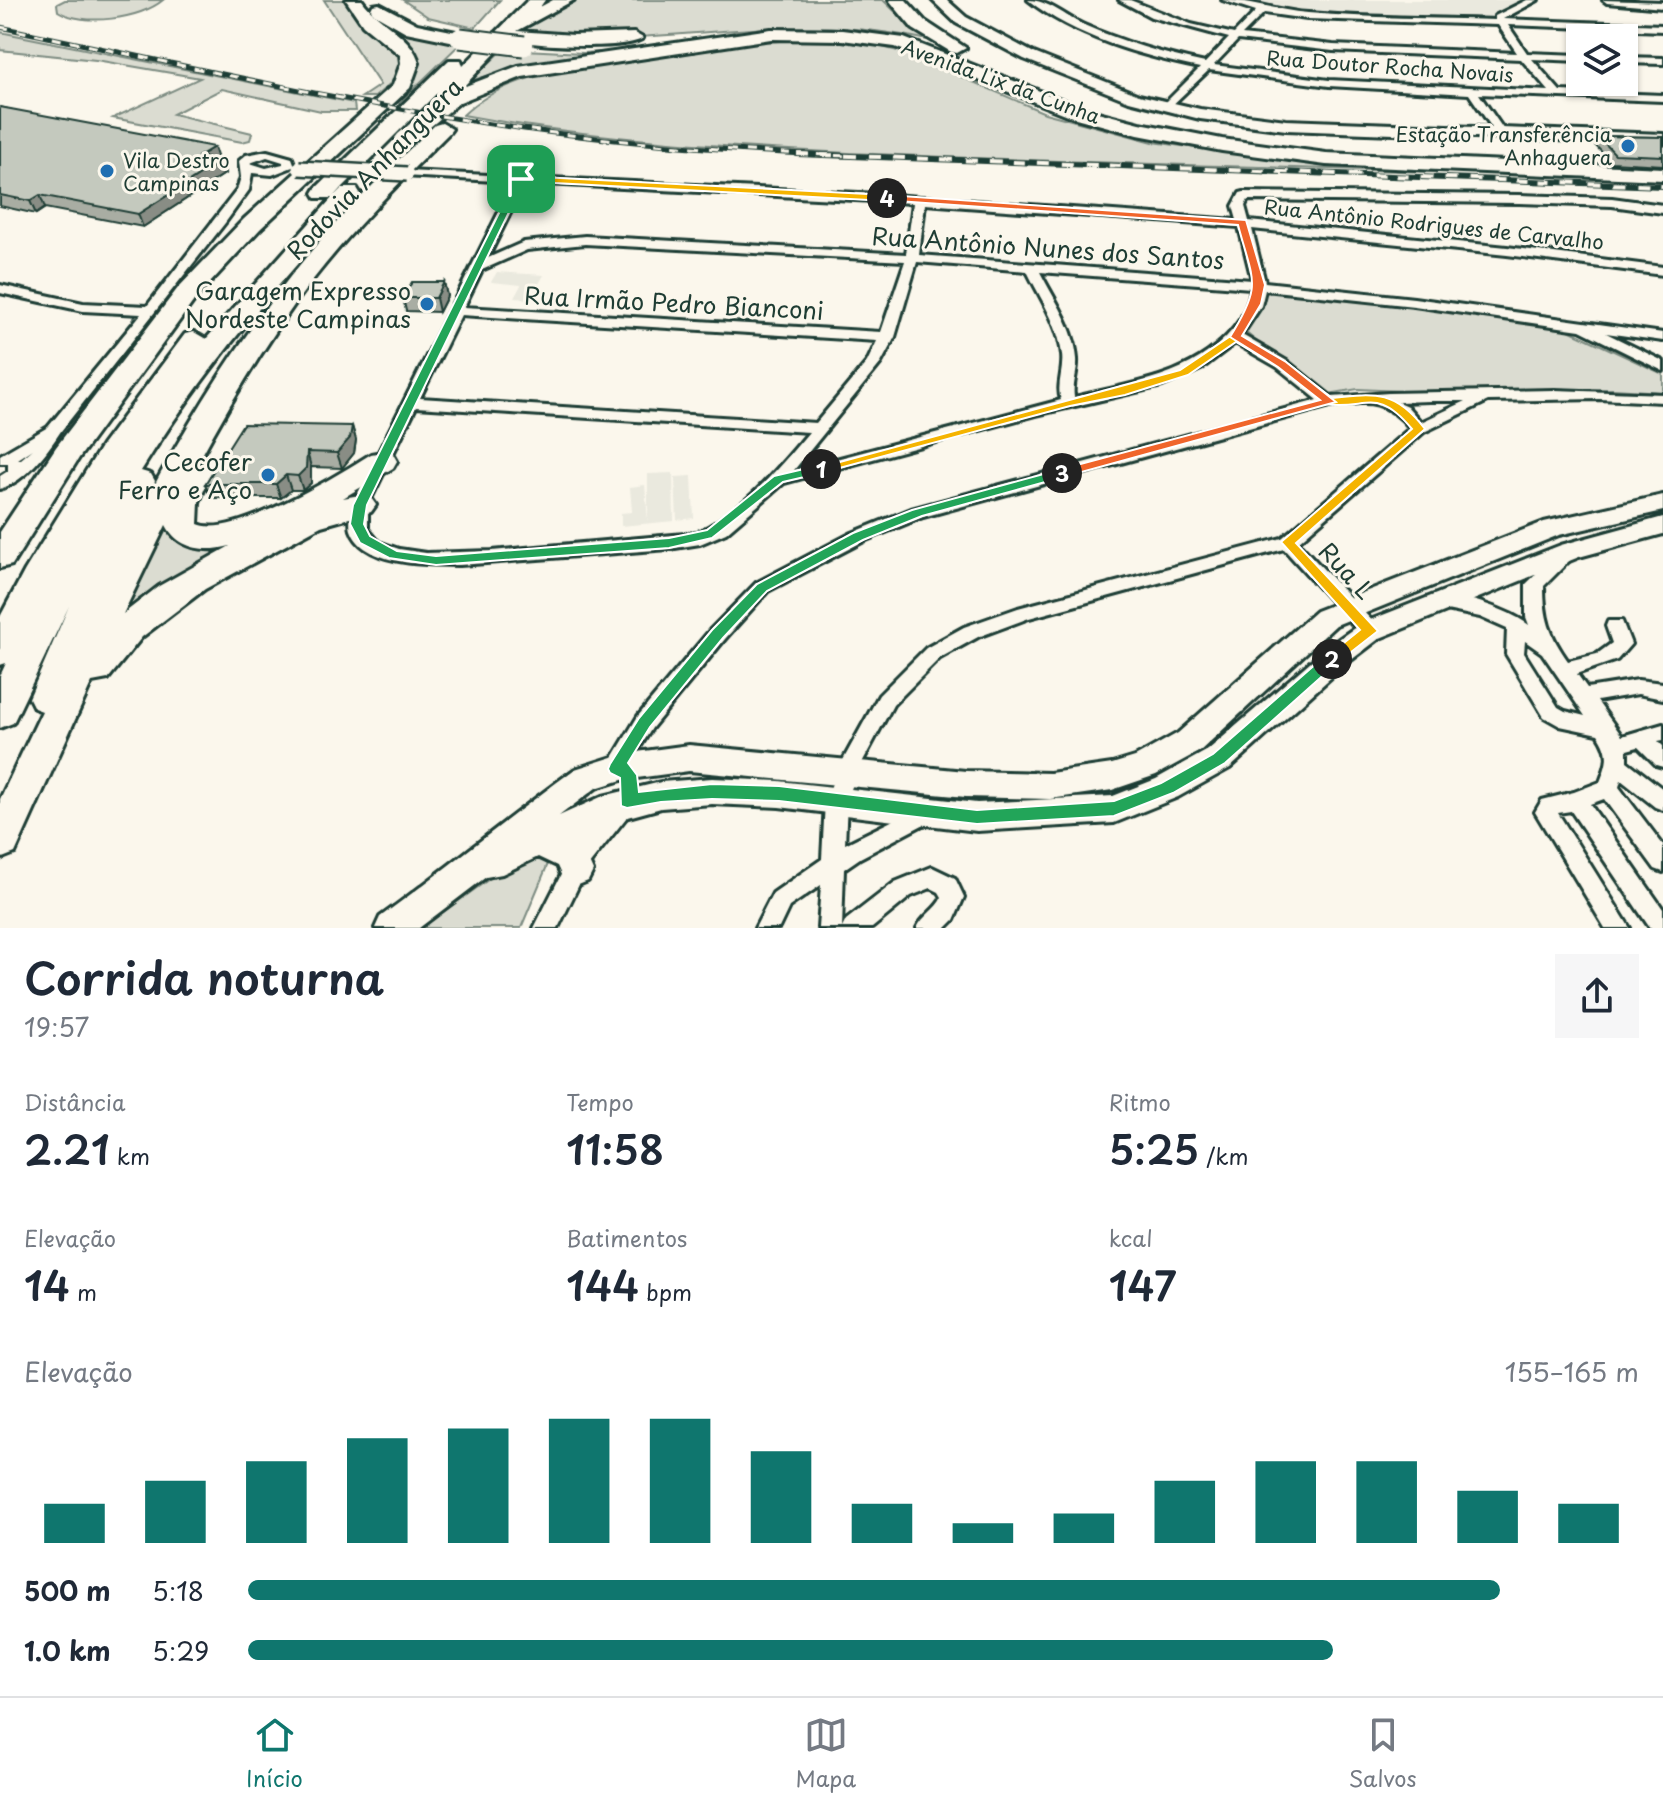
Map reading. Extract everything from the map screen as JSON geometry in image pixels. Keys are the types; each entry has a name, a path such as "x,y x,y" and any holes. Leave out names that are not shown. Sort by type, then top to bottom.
{"highway":[{"path":"0,557 67,454 187,293 252,224 401,88 411,71 411,58 405,47 366,18 354,0"},
{"path":"368,0 412,28 620,39 779,27 840,27 918,39 986,64"},
{"path":"380,0 412,28"},
{"path":"396,0 427,20 589,48 771,34"},
{"name":"Rodovia Anhanguera","path":"496,31 518,0"},
{"name":"Rodovia Anhanguera","path":"0,652 74,512 156,387 257,266 395,134 496,31 537,0"},
{"path":"496,31 566,0"},
{"name":"Avenida Lix da Cunha","path":"897,0 923,28 986,64 1057,94 1125,115 1244,136 1325,144 1663,156"},
{"name":"Avenida Lix da Cunha","path":"395,134 481,84 529,69 771,34 827,34 898,42 922,49 1058,106 1138,129 1222,145 1326,159 1663,174"},
{"path":"0,841 188,451 244,359 300,280 353,216 464,110 504,86 586,62"},
{"path":"136,361 261,231 357,151 395,134"},
{"name":"Rodovia Anhanguera","path":"0,713 50,608 146,440 208,352 395,134"},
{"path":"0,841 29,742 72,636 135,492 208,352"},
{"path":"244,359 182,508 181,522 192,536 225,535 254,527 333,492 382,461"},
{"path":"48,741 113,644 167,596 206,571 321,513 360,505"}],"street":[{"path":"939,0 961,20 1029,56 1104,88 1167,107 1286,125 1663,139"},
{"name":"Rua Doutor Rocha Novais","path":"1032,0 1060,17 1111,39 1209,67 1307,82 1663,98"},
{"path":"1123,0 1156,14 1236,37 1324,48 1566,58"},
{"path":"1226,0 1262,10 1307,16 1663,28"},
{"path":"1534,0 1498,18 1524,56 1557,94"},
{"path":"1607,0 1663,5"},
{"path":"1167,107 1262,10"},
{"path":"1638,60 1663,61"},
{"path":"1472,91 1501,133"},
{"name":"Rua Antônio Rodrigues de Carvalho","path":"243,190 247,177 244,160 267,154 288,160 289,168 919,200 1242,223 1482,247 1663,271"},
{"path":"6,474 37,455 55,428 183,273 243,190 289,168"},
{"path":"521,179 360,505 357,524 365,539 385,551 415,559 436,560 669,543 700,538 720,529 778,479 874,363 888,337 912,258 919,200"},
{"path":"778,479 1069,402 1121,392 1184,372 1235,337 1256,304 1259,285 1242,223 1240,200 1244,196 1550,200 1612,202 1663,209"},
{"name":"Rua Antônio Nunes dos Santos","path":"480,267 524,246 585,240 912,258 1259,285 1663,337"},
{"path":"1031,266 1064,337 1070,360 1064,394 1069,402"},
{"path":"0,289 83,307 150,310"},
{"name":"Rua Irmão Pedro Bianconi","path":"458,311 888,337"},
{"path":"1579,324 1663,367"},
{"path":"1235,337 1282,364 1329,402"},
{"path":"619,768 645,722 718,634 762,587 858,537 917,513 1329,402 1375,396 1629,394 1663,398"},
{"path":"1375,396 1402,409 1419,429"},
{"path":"830,928 836,801 847,771 886,700 933,653 971,632 1024,613 1288,542 1419,429 1487,396"},
{"path":"411,402 819,428"},
{"path":"392,928 462,877 514,831 586,778 619,768 689,758 966,784 1050,786 1112,777 1145,766 1189,742 1326,618 1553,528 1663,503"},
{"path":"462,877 627,801 661,795 712,791 779,794 977,817 1114,809 1167,788 1219,759 1336,656 1370,631 1435,602 1570,551 1663,525"},
{"name":"Rua L","path":"1288,542 1370,631"},
{"path":"1570,551 1535,584 1535,617 1549,649 1613,746 1663,801"},
{"path":"1435,602 1463,605 1516,623 1549,649"},
{"path":"1516,623 1515,654 1551,712 1613,746 1653,736 1663,759"},
{"path":"1563,669 1594,663 1617,651 1622,644 1615,626"},
{"path":"1582,696 1638,687 1663,691"},
{"path":"1613,746 1608,788 1663,862"},
{"path":"546,928 578,865 627,801 630,783 619,768"},
{"path":"576,786 573,803 582,820 578,865"},
{"path":"1608,788 1576,801 1550,806 1546,812 1618,928"},
{"path":"1576,801 1663,928"},
{"path":"767,928 781,900 834,863 926,813"},
{"path":"536,841 570,856 578,865"},
{"path":"854,928 903,889 932,877 947,885 953,897 946,913 929,928"}],"shaded area":[{"path":"65,0 163,0 141,12 96,20 58,11 57,4"},
{"path":"324,0 347,0 400,56 403,72 375,97 362,97 380,85"},
{"path":"403,0 500,0 475,28 428,17"},
{"path":"575,0 883,0 909,25 932,41 891,33 813,27 605,38 520,34 531,21"},
{"path":"1237,0 1526,0 1499,12 1494,17 1495,21 1314,15 1279,11"},
{"path":"373,13 462,42 399,103 393,102 415,70"},
{"path":"0,32 354,103 355,111 321,111 222,89 173,114 252,133 250,140 242,142 113,118 200,78 96,60 0,50"},
{"path":"823,40 870,44 906,53 1045,113 1153,142 1284,160 1437,172 749,148 634,139 463,115 503,88 550,72 735,45"},
{"path":"504,49 583,53 655,49 523,66 470,81"},
{"path":"497,272 544,275 530,299 514,298 521,285 491,282"},
{"path":"1265,288 1560,326 1663,374 1663,392 1613,389 1444,393 1358,389 1328,394 1305,383 1244,331"},
{"path":"673,473 674,521 621,526 621,513 632,512 630,487 645,485 648,521 648,474"},
{"path":"692,476 694,518 677,520 675,477"},
{"path":"168,514 174,539 185,543 271,525 110,626"},
{"path":"524,854 550,859 521,928 421,928"}],"building":[{"name":"Vila Destro Campinas","path":"0,107 214,147 199,156 222,161 138,214 40,195 30,201 0,195"},
{"path":"1598,136 1663,137 1663,156 1615,154"},
{"path":"412,282 444,282 436,298 403,298"},
{"name":"Cecofer Ferro e Aço","path":"243,424 352,426 350,438 337,453 307,452 306,468 298,476 286,475 276,484 205,484"}],"railway":[{"path":"0,27 458,119 687,147 851,156"},
{"path":"797,154 851,156"},
{"path":"851,156 1663,186"}],"place":[{"name":"Estação Transferência Anhaguera","path":"1628,146"},
{"name":"Vila Destro Campinas","path":"107,171"},
{"name":"Garagem Expresso Nordeste Campinas","path":"427,304"},
{"name":"Cecofer Ferro e Aço","path":"268,475"}],"route":[{"path":"521,179 360,505 357,524 365,539 377,548 394,555 436,560 669,543 700,538 720,529 778,479 1069,402 1121,392 1184,372 1235,337 1282,364 1329,402 1375,396 1402,409 1419,429 1288,542 1370,631 1336,656 1219,759 1167,788 1114,809 977,817 779,794 712,791 627,801 631,791 628,775 622,767 616,769 645,722 718,634 762,587 858,537 917,513 1329,402 1282,364 1255,347 1235,337 1256,304 1259,285 1242,223 1078,209 521,179"}]}
